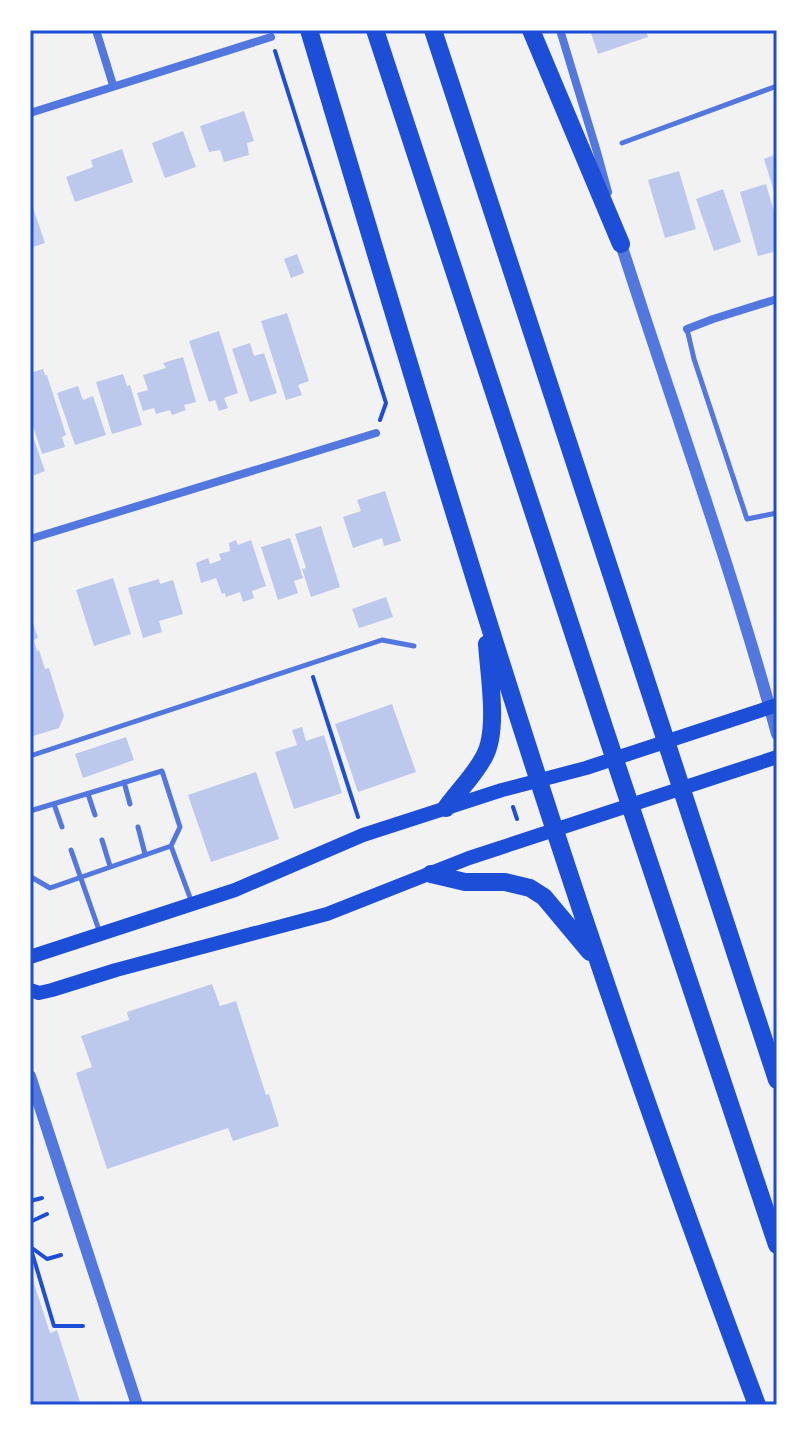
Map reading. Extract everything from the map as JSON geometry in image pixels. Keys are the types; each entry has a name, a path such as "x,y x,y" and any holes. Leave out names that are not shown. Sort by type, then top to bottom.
{"highway":[{"path":"309,30 428,431 554,829 598,963 757,1405"},
{"path":"375,30 777,1245"},
{"path":"433,30 777,1080"},
{"path":"531,30 621,244"},
{"path":"446,808 484,757 493,728 485,613"},
{"path":"431,874 465,882 505,882 530,888 544,897 598,963"}],"main road":[{"path":"30,957 235,890 363,835 502,790 578,771 773,706"},
{"path":"30,990 39,993 52,990 327,914 469,858 777,757"}],"street":[{"path":"96,30 113,85"},
{"path":"560,30 621,244 773,706 777,734"},
{"path":"30,113 270,33"},
{"path":"687,329 777,299"},
{"path":"30,539 376,433"},
{"path":"30,1076 137,1405"}],"lane":[{"path":"622,143 777,86"},
{"path":"687,329 747,519 777,513"},
{"path":"30,756 382,640 414,646"},
{"path":"30,811 162,771 180,827 171,846 192,904"},
{"path":"124,782 130,804"},
{"path":"88,794 95,815"},
{"path":"54,804 62,827"},
{"path":"138,827 145,854"},
{"path":"102,840 110,866"},
{"path":"30,875 50,888 171,846"},
{"path":"71,850 101,934"}],"path":[{"path":"270,33 386,403 376,433"},
{"path":"309,665 363,835"},
{"path":"513,806 517,819"},
{"path":"30,1201 42,1198"},
{"path":"30,1222 47,1214"},
{"path":"30,1246 47,1259 61,1255"},
{"path":"30,1246 54,1326 83,1326"}],"building":[{"path":"590,30 646,30 648,37 598,54"},
{"path":"244,111 254,141 247,143 249,155 224,162 220,150 209,152 200,126"},
{"path":"183,131 196,167 165,178 152,143"},
{"path":"122,149 133,182 75,202 66,177 93,167 91,160"},
{"path":"777,154 777,198 776,198 764,159"},
{"path":"679,171 696,229 665,238 648,180"},
{"path":"766,184 777,222 777,251 758,256 740,192"},
{"path":"723,189 741,242 714,251 696,199"},
{"path":"30,199 45,243 30,248"},
{"path":"297,254 304,273 291,278 284,259"},
{"path":"287,313 309,381 298,385 302,395 286,400 261,321"},
{"path":"219,331 238,393 224,398 228,408 219,411 215,400 209,402 189,341"},
{"path":"250,343 254,356 264,353 277,393 250,402 232,349"},
{"path":"183,357 196,402 184,405 186,410 172,415 170,410 156,414 154,408 143,411 137,393 148,390 143,375 166,368 163,363"},
{"path":"43,369 66,435 62,437 65,447 42,454 30,416 30,373"},
{"path":"123,374 127,386 130,385 142,425 112,434 96,382"},
{"path":"78,386 83,400 93,396 106,435 75,445 57,393"},
{"path":"30,428 45,471 30,477"},
{"path":"385,491 401,541 384,546 382,538 353,548 343,517 361,511 357,500"},
{"path":"321,526 340,587 311,597 295,534"},
{"path":"290,538 303,578 294,581 298,593 278,600 261,547"},
{"path":"236,540 238,545 251,540 266,586 252,591 254,598 243,602 240,592 226,597 225,593 222,594 216,578 201,583 196,563 208,558 210,564 221,560 219,554 230,551 229,543"},
{"path":"113,578 131,634 94,646 76,590"},
{"path":"159,579 160,584 173,580 183,614 159,621 162,632 143,638 128,588"},
{"path":"386,597 393,617 359,628 352,609"},
{"path":"30,614 38,638 34,640 37,651 45,669 49,668 64,716 59,728 30,737"},
{"path":"392,704 416,772 358,792 335,724"},
{"path":"302,727 306,741 324,735 342,793 294,809 275,752 297,745 292,730"},
{"path":"126,737 134,760 83,778 75,754"},
{"path":"256,772 279,839 211,862 188,795"},
{"path":"212,984 220,1006 236,1001 279,1126 233,1141 228,1128 107,1169 76,1073 92,1067 81,1036 129,1020 127,1012"},
{"path":"31,1274 50,1333 57,1330 81,1405 30,1405"}]}
